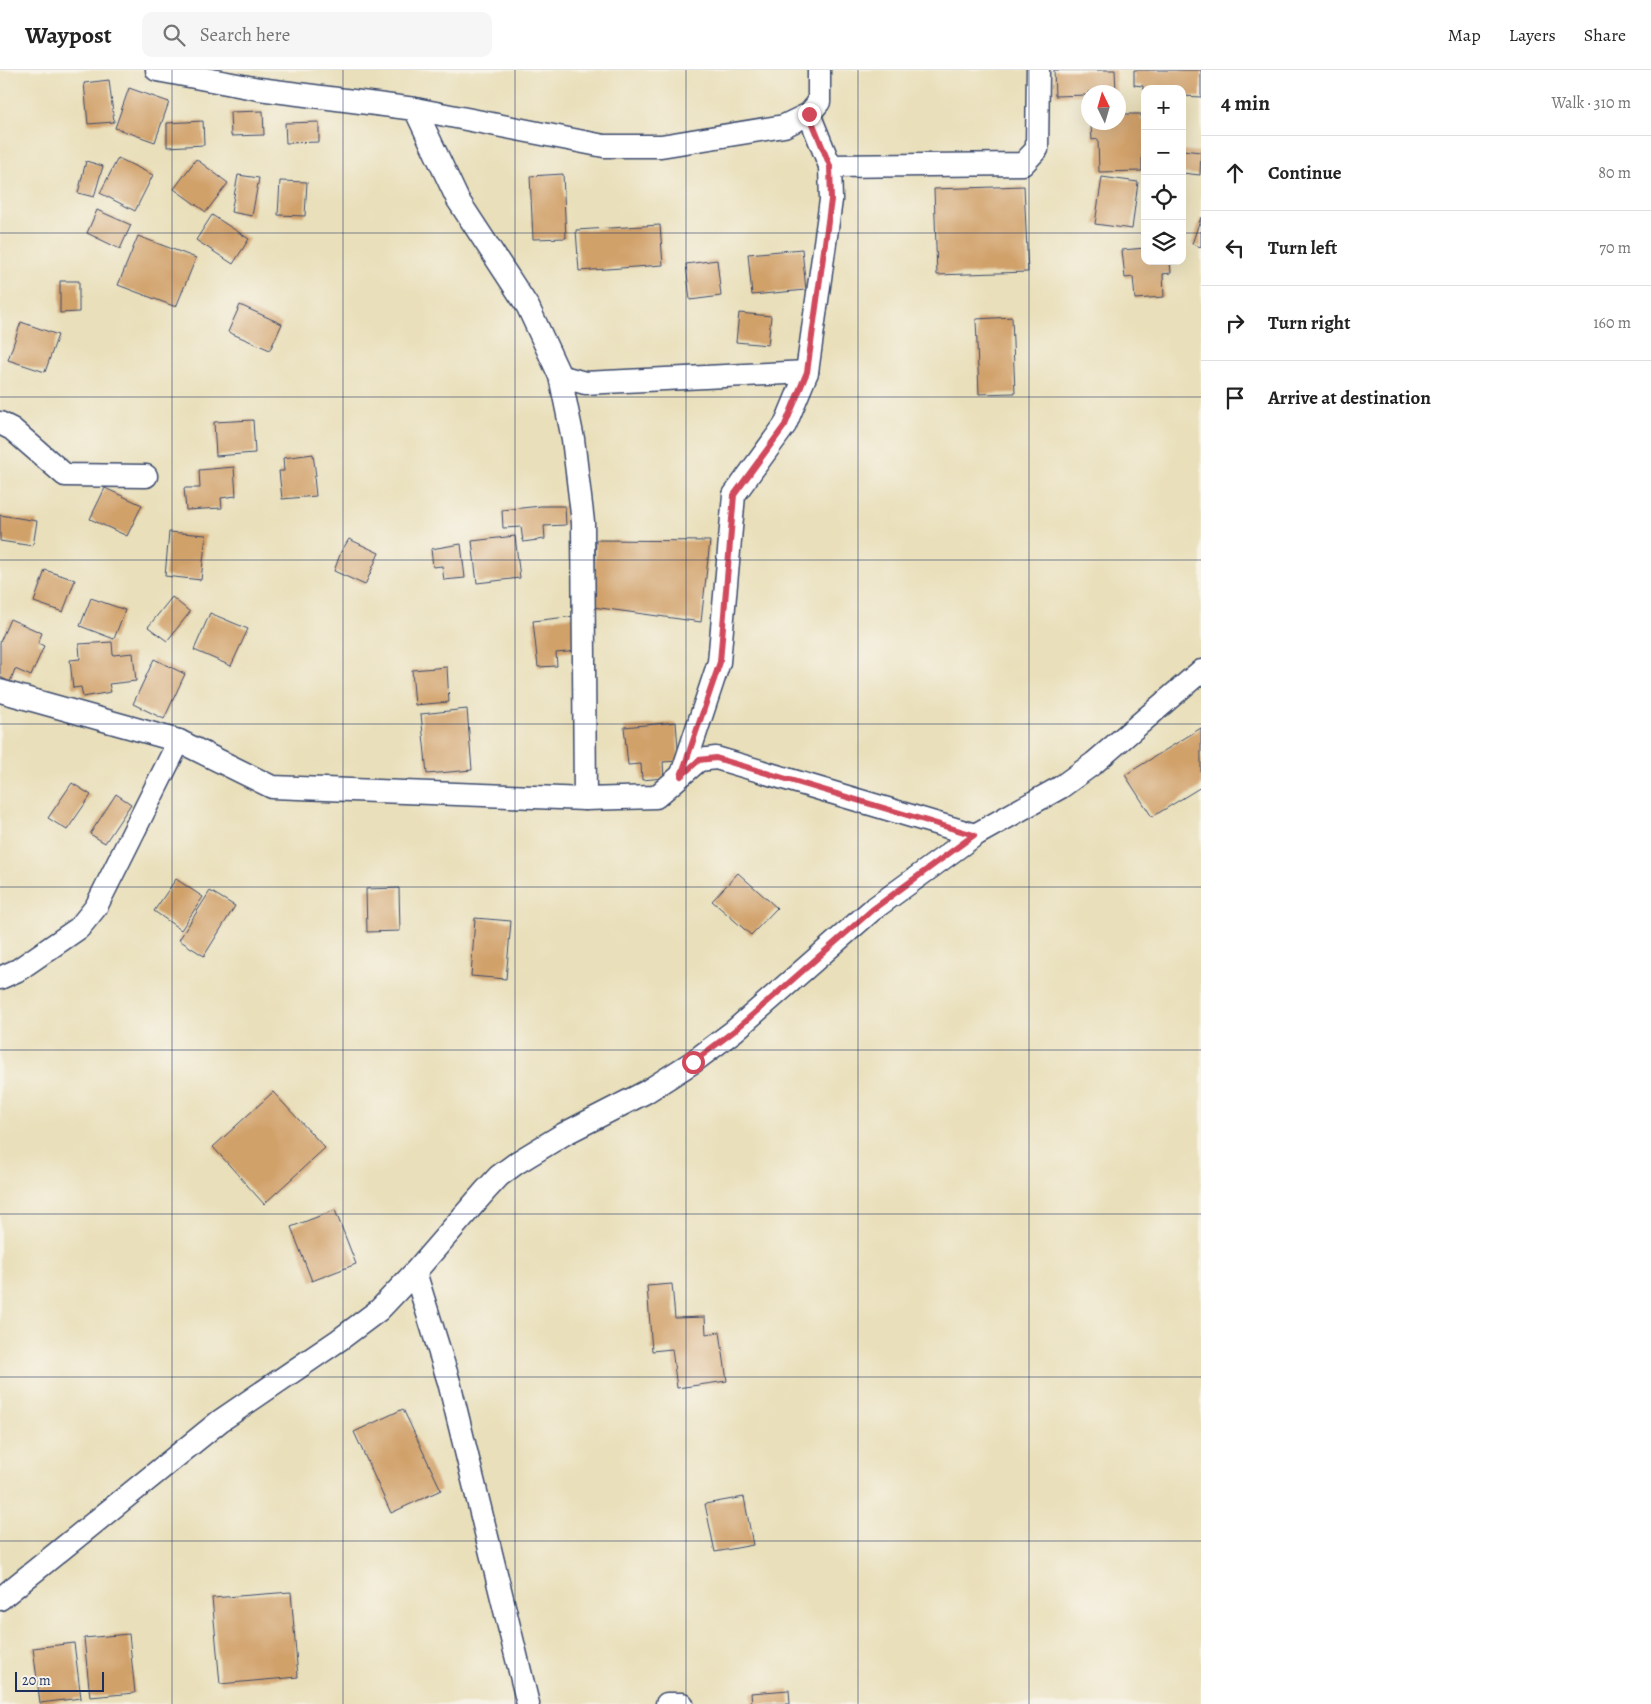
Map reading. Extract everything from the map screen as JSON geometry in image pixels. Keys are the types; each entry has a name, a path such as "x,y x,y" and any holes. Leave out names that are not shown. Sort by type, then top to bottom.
{"street":[{"path":"157,70 259,90 414,109 604,146 661,146 784,126 809,114 819,102 819,70"},
{"path":"830,166 1022,164 1037,149 1038,70"},
{"path":"414,109 458,200 528,306 560,376 573,439 583,522 585,799"},
{"path":"681,776 720,662 734,495 785,425 807,372 831,200 830,166 809,114"},
{"path":"560,376 585,383 807,372"},
{"path":"0,423 12,429 65,475 146,476"},
{"path":"0,1599 220,1421 339,1340 379,1310 499,1176 564,1134 646,1092 693,1062 734,1031 872,910 974,835 1061,787 1088,768 1201,671"},
{"path":"0,691 180,741 272,787 585,799 656,797 699,760 716,758 974,835"},
{"path":"0,978 18,970 79,928 96,907 180,741"},
{"path":"415,1272 449,1382 528,1704"},
{"path":"667,1704 682,1704"}],"building":[{"path":"1054,70 1115,70 1116,85 1081,85 1081,95 1055,96"},
{"path":"1134,70 1201,70 1201,97 1186,96 1186,85 1134,85"},
{"path":"109,80 114,122 88,124 84,83"},
{"path":"129,88 169,102 155,142 115,128"},
{"path":"263,111 264,135 231,136 230,112"},
{"path":"1126,114 1141,114 1141,171 1099,172 1098,139 1092,140 1091,130 1126,130"},
{"path":"203,121 204,145 167,147 167,123"},
{"path":"319,122 319,142 286,143 285,123"},
{"path":"1186,150 1201,152 1200,175 1186,173"},
{"path":"118,158 153,175 135,211 100,193"},
{"path":"196,159 228,183 206,212 174,189"},
{"path":"86,161 103,166 94,197 78,193"},
{"path":"563,174 566,238 533,239 530,176"},
{"path":"238,175 259,178 252,216 231,212"},
{"path":"1102,177 1138,182 1132,229 1095,224"},
{"path":"280,181 307,182 305,216 278,215"},
{"path":"1024,186 1028,272 937,275 934,189"},
{"path":"97,210 131,225 120,249 87,233"},
{"path":"212,215 249,239 233,264 196,240"},
{"path":"1201,217 1201,247 1192,244"},
{"path":"660,225 663,265 579,271 576,230"},
{"path":"138,236 196,258 176,307 118,285"},
{"path":"1141,248 1141,265 1170,265 1171,273 1163,274 1164,297 1135,299 1133,277 1125,278 1122,250"},
{"path":"802,249 806,290 752,295 748,254"},
{"path":"717,260 721,296 690,300 686,264"},
{"path":"60,281 79,281 79,312 60,313"},
{"path":"240,305 282,324 270,350 228,332"},
{"path":"739,313 771,316 768,345 736,342"},
{"path":"1012,317 1015,393 979,394 976,319"},
{"path":"21,322 58,335 45,372 8,360"},
{"path":"253,420 255,453 216,456 214,422"},
{"path":"313,454 316,496 282,499 279,471 284,471 283,458"},
{"path":"234,467 236,496 221,498 222,508 186,510 184,488 200,488 199,470"},
{"path":"105,488 142,505 127,536 90,519"},
{"path":"541,506 565,506 566,525 544,526 545,539 523,542 521,527 503,528 502,510"},
{"path":"0,515 37,521 33,546 0,541"},
{"path":"169,532 206,535 201,580 165,576"},
{"path":"515,536 520,578 477,583 472,541"},
{"path":"349,539 379,553 365,585 334,571 341,552"},
{"path":"596,540 710,541 701,622 593,607"},
{"path":"461,544 465,578 444,580 442,566 433,567 431,549"},
{"path":"45,570 75,580 63,612 34,602"},
{"path":"172,597 190,612 167,641 148,627"},
{"path":"91,598 125,610 114,639 80,626"},
{"path":"210,613 248,629 231,666 194,650"},
{"path":"575,616 578,651 556,653 557,666 538,667 533,621"},
{"path":"10,619 42,633 38,643 44,646 31,676 15,669 10,682 0,677 0,642"},
{"path":"112,642 113,655 133,653 136,681 109,684 111,692 83,697 81,687 73,688 70,660 80,659 79,644"},
{"path":"154,659 185,674 164,719 133,704"},
{"path":"447,667 449,702 415,705 412,670"},
{"path":"467,709 472,770 427,774 421,714"},
{"path":"676,722 679,761 663,762 664,778 642,780 641,764 628,765 624,727"},
{"path":"1201,728 1201,787 1152,817 1125,775"},
{"path":"72,783 91,795 67,830 48,818"},
{"path":"116,794 131,804 105,843 90,834"},
{"path":"738,873 777,908 751,935 712,901"},
{"path":"176,879 203,897 181,930 154,911"},
{"path":"399,888 400,931 367,932 366,889"},
{"path":"210,891 235,906 204,956 179,940"},
{"path":"475,918 511,921 506,979 471,976"},
{"path":"273,1092 325,1148 264,1204 213,1147"},
{"path":"335,1210 356,1264 312,1281 291,1227"},
{"path":"672,1284 675,1318 705,1317 706,1334 720,1332 727,1381 677,1388 672,1349 652,1351 647,1286"},
{"path":"403,1409 441,1490 391,1513 354,1432"},
{"path":"744,1497 753,1545 715,1552 705,1504"},
{"path":"291,1592 298,1677 220,1684 212,1598"},
{"path":"129,1634 135,1693 90,1697 84,1638"},
{"path":"74,1643 81,1698 40,1703 33,1648"},
{"path":"789,1690 790,1704 752,1704 751,1693"}],"route":[{"path":"693,1062 734,1031 872,910 974,835 716,758 699,760 681,776 720,662 734,495 785,425 807,372 831,200 830,166 809,114"}]}
